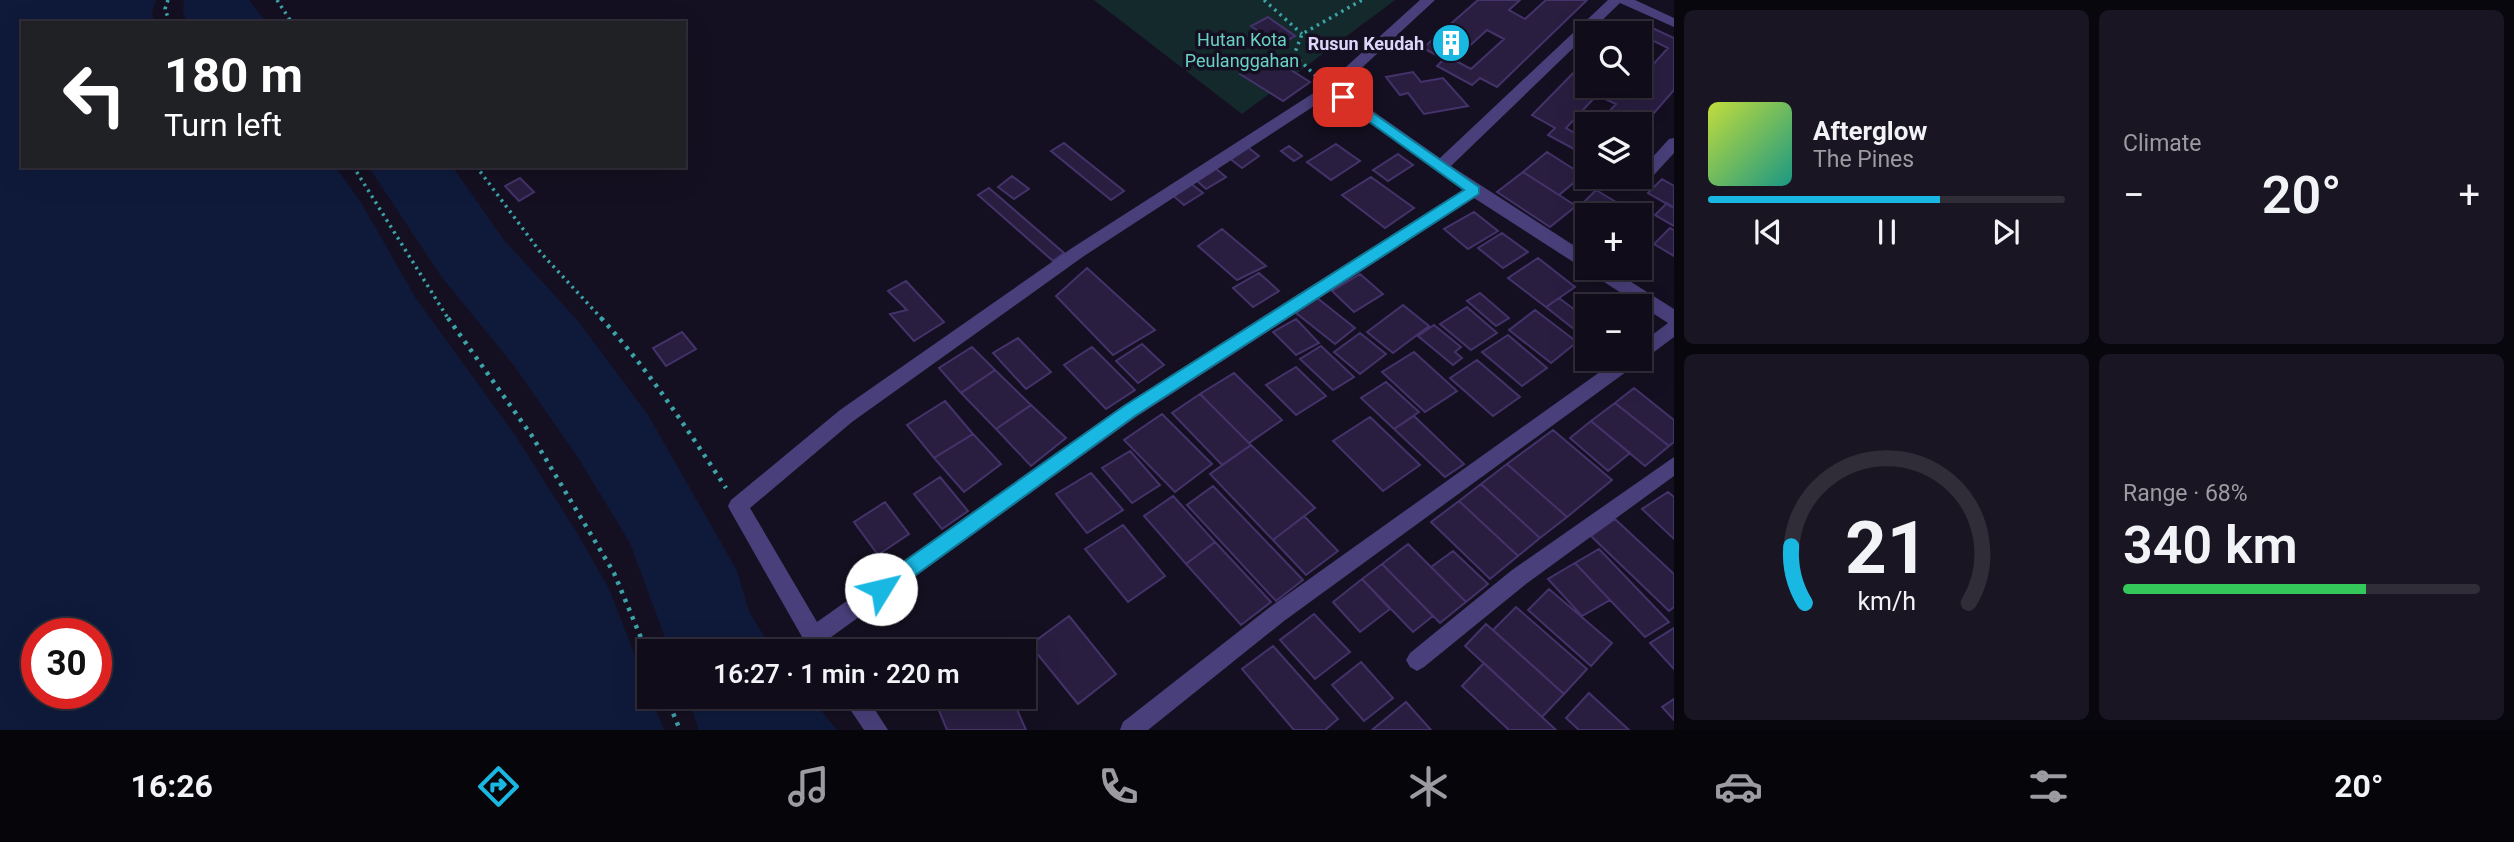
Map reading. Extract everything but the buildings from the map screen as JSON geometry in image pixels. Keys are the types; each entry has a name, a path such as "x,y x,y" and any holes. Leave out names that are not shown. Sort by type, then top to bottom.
{"street":[{"path":"815,639 738,506 846,416 1078,252 1331,88 1428,0"},
{"path":"1441,166 1616,0"},
{"path":"1624,0 1674,23"},
{"path":"1331,88 1474,190 1575,254"},
{"path":"1652,167 1674,143"},
{"path":"825,639 1129,411 1474,190"},
{"path":"1615,280 1674,318"},
{"path":"1652,344 1674,328"},
{"path":"1131,730 1278,614 1614,371"},
{"path":"1417,660 1519,577 1674,465"},
{"path":"862,709 877,730"}],"path":[{"path":"168,0 165,9 169,21"},
{"path":"277,0 291,21"},
{"path":"1264,0 1302,34"},
{"path":"1331,88 1294,55 1302,34 1362,0"},
{"path":"355,168 432,296 532,436 614,573 642,639"},
{"path":"477,168 541,253 626,345 679,417 738,506"},
{"path":"671,709 680,730"}],"green space":[{"name":"Hutan Kota Peulanggahan","path":"1094,0 1395,0 1242,114"}],"water":[{"path":"0,0 156,0 152,13 154,21 21,21 21,168 336,168 362,204 415,297 515,435 576,531 609,589 637,661 637,709 656,709 664,730 0,730"},
{"path":"184,0 249,0 265,21 187,21 183,12"},
{"path":"369,168 453,168 504,240 578,321 648,415 736,569 750,613 766,639 666,639 630,543 579,459 515,367 441,276"},
{"path":"691,709 820,709 837,730 699,730"}],"place":[{"name":"Rusun Keudah","path":"1451,43"}],"route":[{"path":"881,589 1129,411 1474,190 1343,97"}]}
